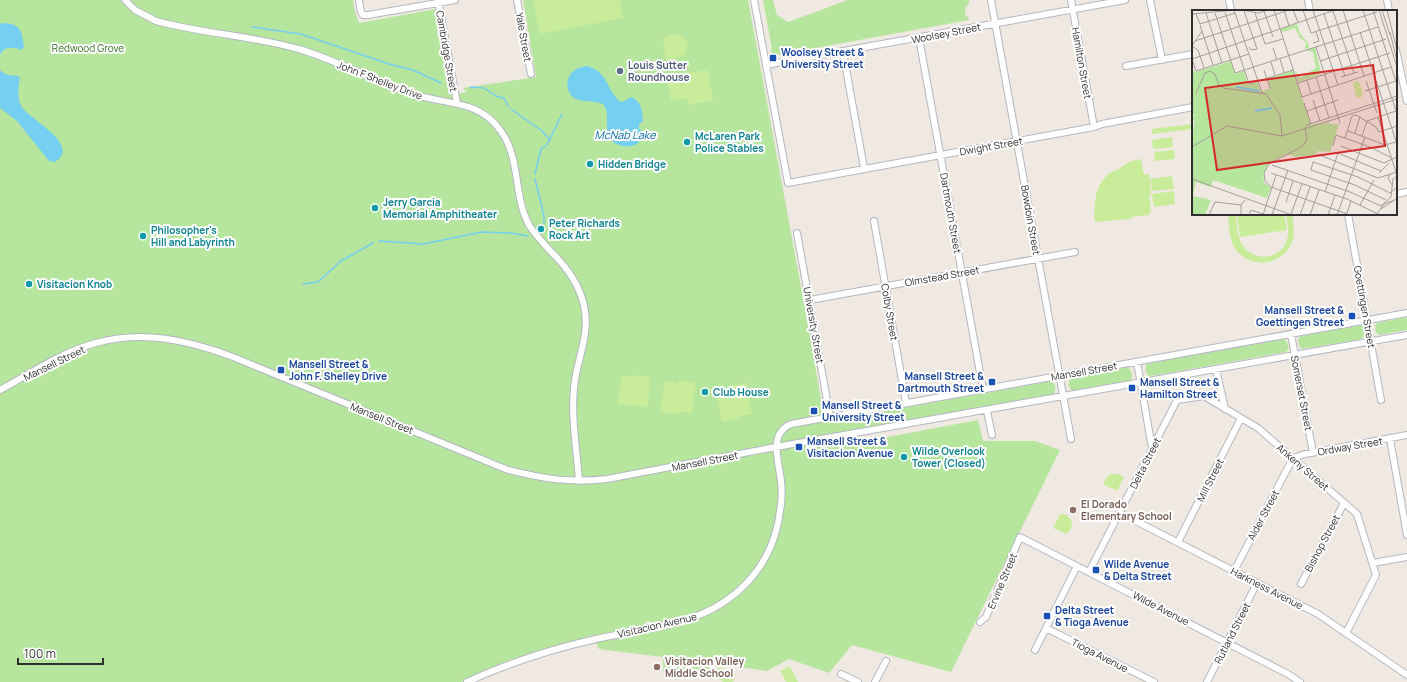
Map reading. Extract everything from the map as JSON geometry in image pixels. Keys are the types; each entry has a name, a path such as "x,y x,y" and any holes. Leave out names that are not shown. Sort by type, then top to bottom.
{"street":[{"name":"John F Shelley Drive","path":"125,0 135,10 158,21 301,50 415,94 469,107 488,117 502,131 513,156 520,200 525,217 535,234 566,269 577,285 581,294 585,314 586,333 577,369 573,398 579,481"},
{"path":"359,0 361,12 363,15 368,16 455,0"},
{"name":"Yale Street","path":"517,0 531,74"},
{"path":"754,0 766,65"},
{"name":"Bowdoin Street","path":"991,0 1071,439"},
{"name":"Hamilton Street","path":"1071,0 1094,127"},
{"name":"Woolsey Street","path":"766,65 1126,0"},
{"path":"1150,0 1162,60"},
{"path":"1229,0 1231,10"},
{"path":"1308,0 1310,10"},
{"path":"1387,0 1389,10"},
{"name":"Cambridge Street","path":"438,2 457,103"},
{"name":"Dartmouth Street","path":"919,38 983,389"},
{"path":"843,52 864,168"},
{"path":"1126,66 1192,54"},
{"path":"1397,54 1407,101"},
{"name":"Dwight Street","path":"766,65 788,183 1094,127 1102,124 1192,107"},
{"path":"1397,194 1407,192"},
{"name":"Goettingen Street","path":"1348,215 1382,400"},
{"name":"Colby Street","path":"874,221 906,403"},
{"name":"University Street","path":"797,233 830,417"},
{"name":"Olmstead Street","path":"810,300 1075,252"},
{"name":"Mansell Street","path":"776,447 780,432 787,426 796,423 1407,313"},
{"name":"Somerset Street","path":"1291,334 1313,453"},
{"name":"Mansell Street","path":"0,390 68,354 95,343 135,337 172,339 198,345 233,357 508,470 535,477 579,481 607,479 776,447 987,411 1063,396 1407,335"},
{"path":"1136,362 1152,448"},
{"path":"1216,369 1225,409"},
{"name":"Ankeny Street","path":"1204,396 1258,428 1358,514 1376,575 1346,633"},
{"name":"Delta Street","path":"1089,572 1177,400 1204,396"},
{"path":"987,411 992,435"},
{"name":"Mill Street","path":"1178,542 1241,418"},
{"name":"Ordway Street","path":"1293,458 1407,436"},
{"path":"1390,439 1407,535"},
{"name":"Visitacion Avenue","path":"467,682 506,666 573,645 692,618 714,609 732,598 759,568 770,550 776,531 780,512 781,492 776,447"},
{"name":"Alder Street","path":"1234,571 1293,458"},
{"name":"Bishop Street","path":"1301,584 1344,503"},
{"name":"Harkness Avenue","path":"1120,513 1318,614 1407,675"},
{"name":"Wilde Avenue","path":"1020,537 1288,674 1300,682"},
{"name":"Ervine Street","path":"980,622 986,617 1020,537"},
{"path":"1373,563 1407,557"},
{"path":"1035,650 1077,566"},
{"name":"Rutland Street","path":"1207,682 1257,583"},
{"name":"Tioga Avenue","path":"1046,628 1154,682"},
{"path":"875,682 886,661"},
{"path":"841,674 858,682"}],"green space":[{"name":"Redwood Grove","path":"0,0 353,0 359,23 436,9 447,83 450,85 451,93 449,93 449,95 467,92 463,88 536,77 523,0 748,0 825,422 1052,381 1055,386 1054,394 827,435 830,448 978,420 983,441 1035,441 1060,450 951,672 852,645 829,673 789,659 767,671 711,663 707,673 663,673 663,657 599,649 593,635 512,659 461,682 0,682"},
{"path":"533,0 620,0 623,18 540,34"},
{"path":"763,0 773,0 777,15 788,22 848,0 969,0 969,3 965,9 966,17 968,16 969,20 772,56"},
{"path":"671,34 681,35 687,42 687,52 680,57 666,61 663,40 666,36"},
{"path":"708,70 713,100 688,105 687,98 671,101 667,76"},
{"path":"1192,124 1192,129 1152,134 1152,129"},
{"path":"1172,137 1173,147 1153,149 1152,140"},
{"path":"1174,150 1175,159 1155,161 1154,152"},
{"path":"1141,159 1144,175 1149,174 1151,211 1148,215 1132,217 1130,219 1095,222 1094,209 1096,195 1105,177 1129,162"},
{"path":"1172,176 1174,189 1152,191 1150,179"},
{"path":"1174,191 1175,204 1154,207 1152,194"},
{"path":"1228,215 1236,215 1239,237 1247,250 1260,256 1273,255 1284,246 1288,233 1286,215 1292,215 1294,226 1293,239 1289,248 1274,260 1256,262 1247,259 1239,253 1233,245"},
{"path":"1237,215 1284,215 1287,230 1240,237"},
{"path":"1407,317 1407,330 1379,335 1376,332 1375,326 1377,323"},
{"path":"1361,325 1364,328 1365,334 1362,339 1302,349 1299,346 1298,339 1301,336"},
{"path":"1284,339 1289,348 1286,352 1157,375 1149,376 1146,372 1146,364"},
{"path":"1128,367 1132,374 1131,380 1072,391 1069,385 1070,378"},
{"path":"635,375 649,377 650,379 648,405 645,407 618,404 621,378 624,376 635,377"},
{"path":"678,380 696,383 692,413 680,412 679,414 660,412 665,381 678,383"},
{"path":"746,383 752,414 722,422 716,391 730,389 730,386"},
{"path":"1111,474 1118,474 1124,477 1117,491 1103,484 1107,477"},
{"path":"1061,513 1068,516 1071,520 1072,527 1067,534 1053,528"},
{"path":"790,666 798,682 786,682 780,671"},
{"path":"719,667 736,675 733,682 724,682 714,677"}],"water":[{"path":"4,23 14,25 20,30 24,47 21,50 15,48 6,49 0,55 0,24"},
{"name":"McNab Lake","path":"587,66 599,72 603,76 619,101 623,102 632,97 640,104 643,121 639,124 639,129 644,132 644,134 638,143 631,146 623,146 615,143 610,139 608,133 607,114 603,104 583,101 570,94 567,84 570,75 576,69"},
{"path":"0,70 6,74 18,76 20,78 18,92 21,106 26,112 52,133 58,141 62,148 62,155 55,162 49,161 17,121 0,108"}],"waterway":[{"path":"252,27 301,34 389,64 413,70 441,83"},
{"path":"470,87 484,88 496,96 504,98 508,106"},
{"path":"511,109 542,131 550,140"},
{"path":"535,174 541,149 547,145 562,114"},
{"path":"535,179 544,216 544,223"},
{"path":"539,231 542,228"},
{"path":"379,241 423,244 482,232 511,233 528,236"},
{"path":"303,284 318,282 341,261 373,243"}],"place":[{"name":"Woolsey Street & University Street","path":"773,58"},
{"name":"Louis Sutter Roundhouse","path":"620,71"},
{"name":"McLaren Park Police Stables","path":"687,142"},
{"name":"Hidden Bridge","path":"590,164"},
{"name":"Jerry Garcia Memorial Amphitheater","path":"375,208"},
{"name":"Peter Richards Rock Art","path":"541,229"},
{"name":"Philosopher's Hill and Labyrinth","path":"143,236"},
{"name":"Visitacion Knob","path":"29,284"},
{"name":"Mansell Street & Goettingen Street","path":"1352,316"},
{"name":"Mansell Street & John F. Shelley Drive","path":"281,370"},
{"name":"Mansell Street & Dartmouth Street","path":"992,382"},
{"name":"Mansell Street & Hamilton Street","path":"1132,388"},
{"name":"Club House","path":"705,392"},
{"name":"Mansell Street & University Street","path":"814,411"},
{"name":"Mansell Street & Visitacion Avenue","path":"799,447"},
{"name":"Wilde Overlook Tower (Closed)","path":"904,457"},
{"name":"El Dorado Elementary School","path":"1073,510"},
{"name":"Wilde Avenue & Delta Street","path":"1096,570"},
{"name":"Delta Street & Tioga Avenue","path":"1047,616"},
{"name":"Visitacion Valley Middle School","path":"657,667"}]}
